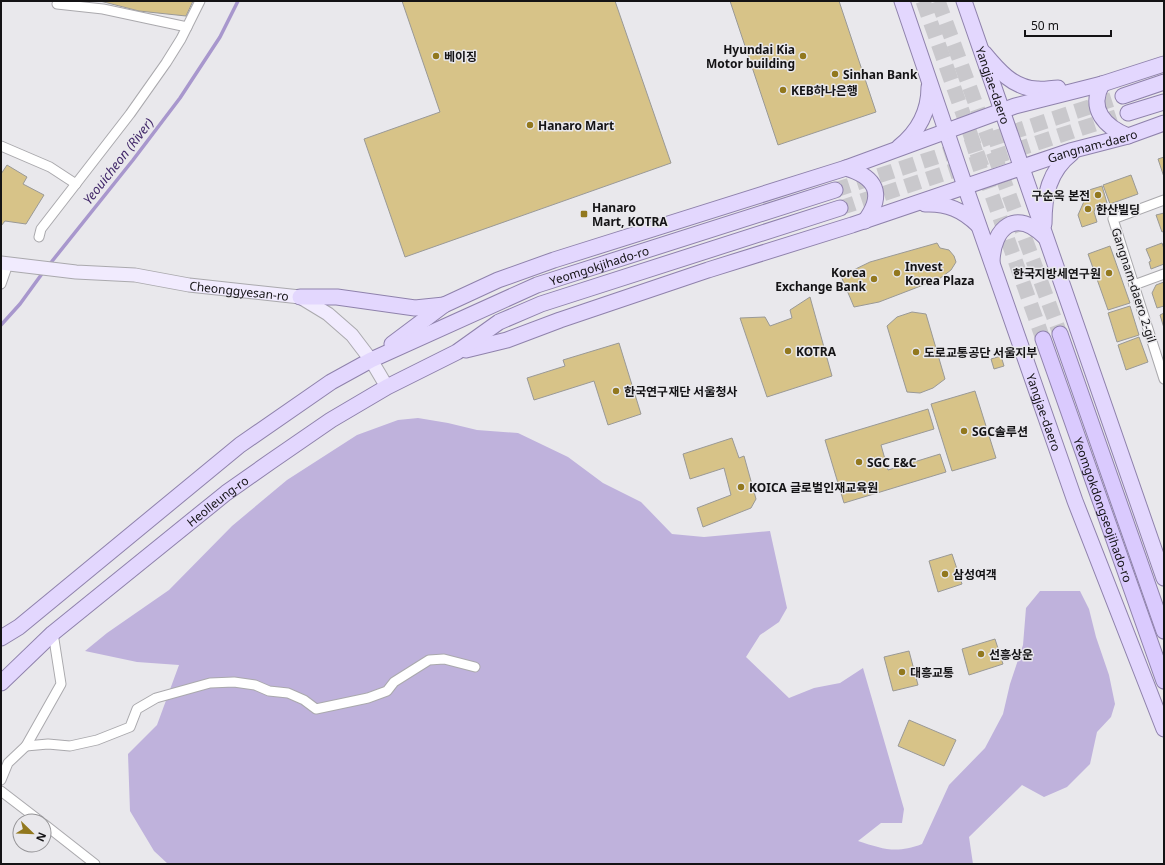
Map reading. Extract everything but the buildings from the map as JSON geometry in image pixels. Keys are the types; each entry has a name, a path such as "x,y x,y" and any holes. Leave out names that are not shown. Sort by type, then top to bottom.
{"highway":[{"name":"Yeomgokdongseojihado-ro","path":"1060,334 1164,630"},
{"name":"Yeomgokdongseojihado-ro","path":"1043,339 1164,681"}],"main road":[{"name":"Yangjae-daero","path":"902,1 929,77 946,132 1076,500 1164,729"},
{"name":"Yangjae-daero","path":"964,1 1164,578"},
{"path":"971,23 977,43 984,52 1003,74 1019,84 1036,89 1102,84"},
{"path":"1,638 19,627 240,445 331,382 371,360 444,305 498,280 554,260 846,168 1015,106 1102,84 1164,64"},
{"path":"892,152 910,138 923,119 928,100 929,77"},
{"path":"1123,96 1164,82"},
{"path":"1102,84 1098,92 1097,100 1101,117 1109,126 1128,136"},
{"path":"1128,113 1164,102"},
{"name":"Gangnam-daero","path":"908,206 1021,167 1128,136 1164,123"},
{"path":"1045,237 1044,207 1049,184 1053,174 1060,164 1076,150"},
{"path":"846,168 863,174 876,188 874,205 865,221"},
{"name":"Yeomgokjihado-ro","path":"371,360 537,286 835,190"},
{"path":"457,352 507,340 560,320 708,270 908,206 930,204 948,205 963,212 979,226"},
{"name":"Yeomgokjihado-ro","path":"457,352 500,322 541,304 840,208"},
{"path":"992,263 997,240 1008,225 1017,222 1023,223 1034,228 1045,237"},
{"name":"Cheonggyesan-ro","path":"9,264 76,272 135,275 189,285 300,297 328,314 352,335 371,360 387,387"},
{"path":"300,297 337,297 415,308 444,305"},
{"name":"Heolleung-ro","path":"1,683 53,633 226,493 331,420 387,387 457,352"}],"street":[{"path":"39,237 40,229 76,184 166,63 200,1"},
{"path":"57,4 103,9 187,27"},
{"path":"1,146 50,167 76,184"},
{"name":"Gangnam-daero 2-gil","path":"1164,200 1113,219 1164,379"},
{"path":"1,284 9,264"},
{"path":"1134,285 1164,274"},
{"path":"1155,350 1164,347"},
{"path":"1,780 8,763 26,746 61,684 53,633"},
{"path":"26,746 48,744 70,746 97,740 130,727 136,709 156,698 210,683 234,682 255,685 269,691 288,693 304,700 316,709 368,698 387,691 394,682 430,660 444,659 475,667"},
{"path":"1,791 30,813"},
{"path":"52,830 95,864"}],"shaded area":[{"path":"418,418 477,430 518,433 568,457 603,483 641,502 672,534 704,537 770,531 787,608 779,622 760,635 746,657 789,698 814,688 840,683 863,668 904,809 902,823 881,823 858,841 882,848 897,850 922,844 949,785 985,748 1003,714 1010,684 1023,645 1026,608 1040,591 1080,591 1089,609 1096,637 1109,675 1115,704 1111,717 1097,732 1090,764 1067,787 1044,797 1022,785 969,837 973,864 168,864 154,851 130,811 128,754 157,725 179,665 137,662 85,651 107,633 169,590 232,526 287,480 357,435 398,420"}],"waterway":[{"name":"Yeouicheon (River)","path":"49,265 133,160 180,98 220,37 238,1"},
{"name":"Yeouicheon (River)","path":"1,325 20,304 44,271"}],"tunnel":[{"path":"923,1 1043,339"},
{"path":"938,1 1060,334"},
{"path":"835,190 1123,96"},
{"path":"840,208 1128,113"}],"place":[{"name":"베이징","path":"436,56"},
{"name":"Hyundai Kia Motor building","path":"803,56"},
{"name":"Sinhan Bank","path":"835,74"},
{"name":"KEB하나은행","path":"783,90"},
{"name":"Hanaro Mart","path":"530,125"},
{"name":"구순옥 본전","path":"1098,195"},
{"name":"한산빌딩","path":"1088,209"},
{"name":"Hanaro Mart, KOTRA","path":"584,214"},
{"name":"Invest Korea Plaza","path":"897,273"},
{"name":"한국지방세연구원","path":"1109,273"},
{"name":"Korea Exchange Bank","path":"874,279"},
{"name":"KOTRA","path":"788,351"},
{"name":"도로교통공단 서울지부","path":"916,352"},
{"name":"한국연구재단 서울청사","path":"616,391"},
{"name":"SGC솔루션","path":"964,431"},
{"name":"SGC E&C","path":"859,462"},
{"name":"KOICA 글로벌인재교육원","path":"741,487"},
{"name":"삼성여객","path":"945,574"},
{"name":"선흥상운","path":"981,654"},
{"name":"대흥교통","path":"902,672"}]}
